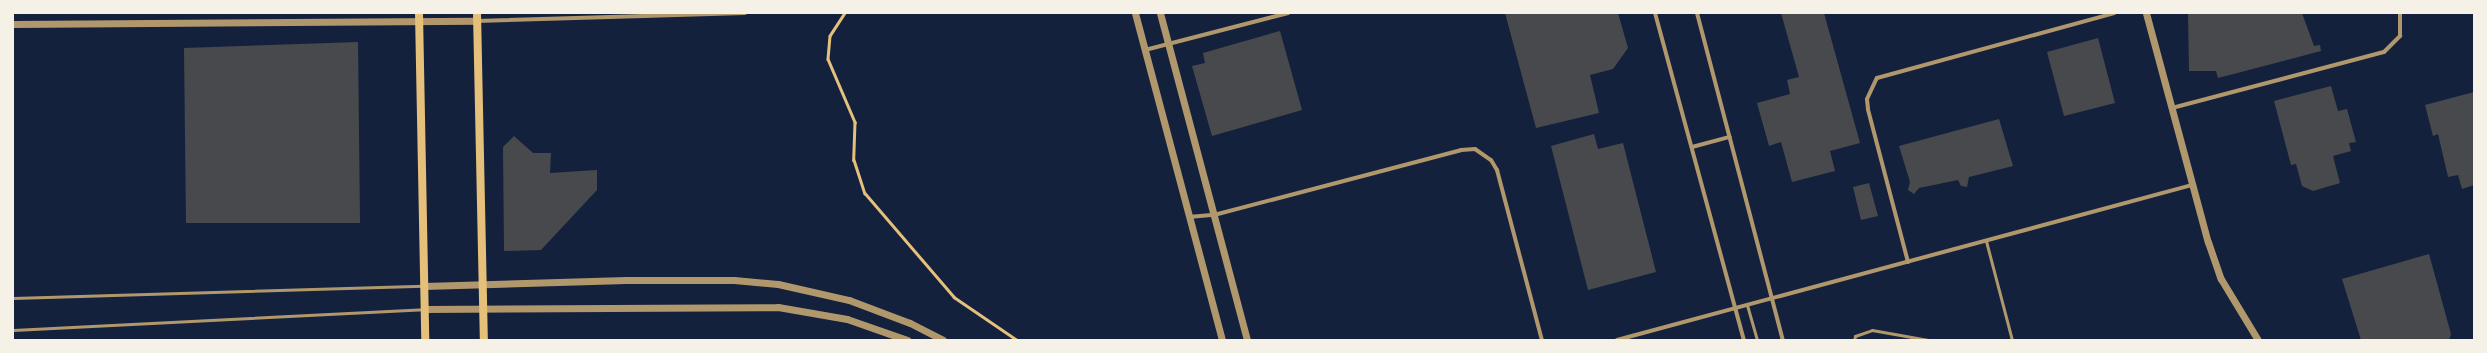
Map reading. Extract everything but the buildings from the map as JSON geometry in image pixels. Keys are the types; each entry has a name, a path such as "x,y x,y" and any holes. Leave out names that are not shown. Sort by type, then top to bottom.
{"main road":[{"path":"419,13 425,340"},
{"path":"477,17 484,283 484,340"}],"street":[{"path":"13,24 195,21 419,23 477,17 745,13"},
{"path":"1135,13 1222,340"},
{"path":"1160,13 1247,340"},
{"path":"1145,50 1288,13"},
{"path":"1655,13 1744,340"},
{"path":"1697,13 1783,340"},
{"path":"1908,262 1868,109 1869,92 1877,78 2114,13"},
{"path":"2146,13 2192,185 2221,280 2258,340"},
{"path":"2172,108 2384,52 2400,36 2400,13"},
{"path":"1692,147 1730,137"},
{"path":"1189,217 1214,215 1460,150 1482,152 1497,170 1542,340"},
{"path":"1616,340 2192,185"},
{"path":"424,286 484,283 734,280 778,284 849,300 910,323 943,340"},
{"path":"425,309 778,307 847,319 907,340"}],"lane":[{"path":"1986,241 2012,340"},
{"path":"13,298 424,286"},
{"path":"1747,305 1757,340"},
{"path":"13,330 425,309"},
{"path":"1854,340 1855,336 1872,330 1928,340"}],"path":[{"path":"845,13 830,36 828,59 855,122 854,160 864,193 933,268 954,297 1018,340"}]}
